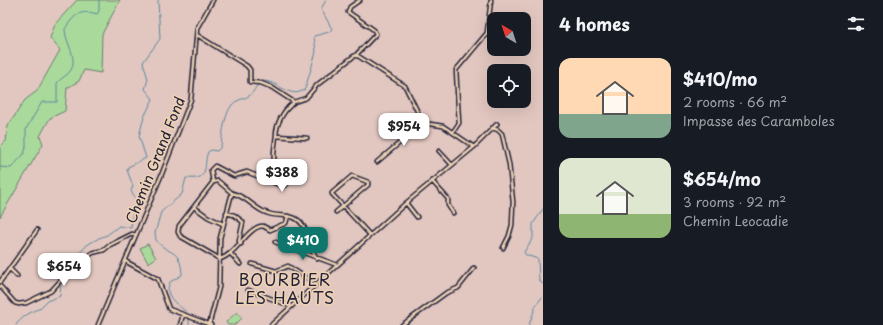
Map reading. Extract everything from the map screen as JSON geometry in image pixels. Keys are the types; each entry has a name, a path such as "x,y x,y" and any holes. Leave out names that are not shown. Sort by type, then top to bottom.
{"street":[{"name":"Chemin Grand Fond","path":"98,325 136,236 191,99 199,23 213,0"},
{"path":"220,259 183,238 178,232 179,226 213,182 211,170 215,166 234,176 247,172 282,186 286,185 288,182 287,177 275,168 274,150 279,122 284,112 294,102 306,98 317,85 355,56 376,34 374,30 348,12 350,8 360,0"},
{"path":"453,132 459,123 456,70 487,33 491,0"},
{"path":"197,35 247,66 250,70 250,82 261,83 271,87 294,102"},
{"path":"355,56 405,86 410,94 417,114 423,123 443,126 474,147"},
{"path":"377,162 423,123"},
{"path":"271,325 406,203 474,147 492,128 498,124"},
{"path":"492,128 498,130 502,134 510,171 513,202 512,225 509,236 503,248"},
{"path":"276,136 306,138"},
{"path":"439,151 452,165"},
{"path":"336,212 343,206 368,185 369,182 352,176 332,194 343,206 370,235"},
{"path":"213,182 218,181 232,193 240,195 267,214 296,218 303,225 317,259"},
{"path":"432,181 448,199 448,205 453,213"},
{"path":"125,261 158,279 169,309 210,325 219,292 220,238 232,193"},
{"path":"406,203 417,217"},
{"path":"194,207 208,217 223,224"},
{"path":"226,213 234,215 243,222 239,241 241,244"},
{"path":"220,259 241,244 255,228 263,226 270,230 286,223 288,216"},
{"path":"0,282 38,230"},
{"path":"0,286 15,303 26,303 52,291 62,279 92,253 104,250 111,244 132,234 136,236"},
{"path":"275,242 317,259 337,265"},
{"path":"230,253 240,264"},
{"path":"252,264 276,271 288,266 316,284"},
{"path":"402,325 446,293 458,288 474,268"},
{"path":"10,269 17,276"},
{"path":"248,290 291,306"},
{"path":"180,325 183,315"}],"green space":[{"path":"77,0 120,0 102,34 101,73 84,70 79,81 67,88 65,111 50,118 40,136 43,144 0,217 0,147 6,141 8,126 25,100 37,91 60,50 50,38 55,24"},
{"path":"148,244 156,258 148,263 140,248"},
{"path":"237,312 242,318 235,325 228,325 226,322"}],"waterway":[{"path":"0,167 11,168 24,154 26,147 26,129 42,102 57,102 57,83 70,72 73,65 65,29 71,20 78,14 86,12 97,14 99,11 99,0"},
{"path":"64,276 75,264 77,256 87,245 107,235 119,226 131,228 132,217 138,202 131,191 133,186 127,170 128,167 146,158 139,136 144,117 153,99 145,89 148,79 143,62 160,39 158,0"},
{"path":"263,81 294,93 305,89 316,52 314,36 329,32 332,29 321,9 326,0"},
{"path":"187,312 172,300 168,292 170,282 182,275 179,260 173,253 156,240 155,233 161,212 182,194 186,178 197,178 202,175 205,169 208,152 211,150 217,151 221,147 225,121 233,104 251,94 258,84"},
{"path":"543,209 533,224 533,238 524,252 526,255 538,259 539,281 543,284"},
{"path":"16,325 23,318 39,309 47,301 60,296 61,282"},
{"path":"529,325 536,305 543,296"},
{"path":"189,319 189,325"}],"district":[{"name":"BOURBIER LES HAUTS","path":"285,288"}]}
